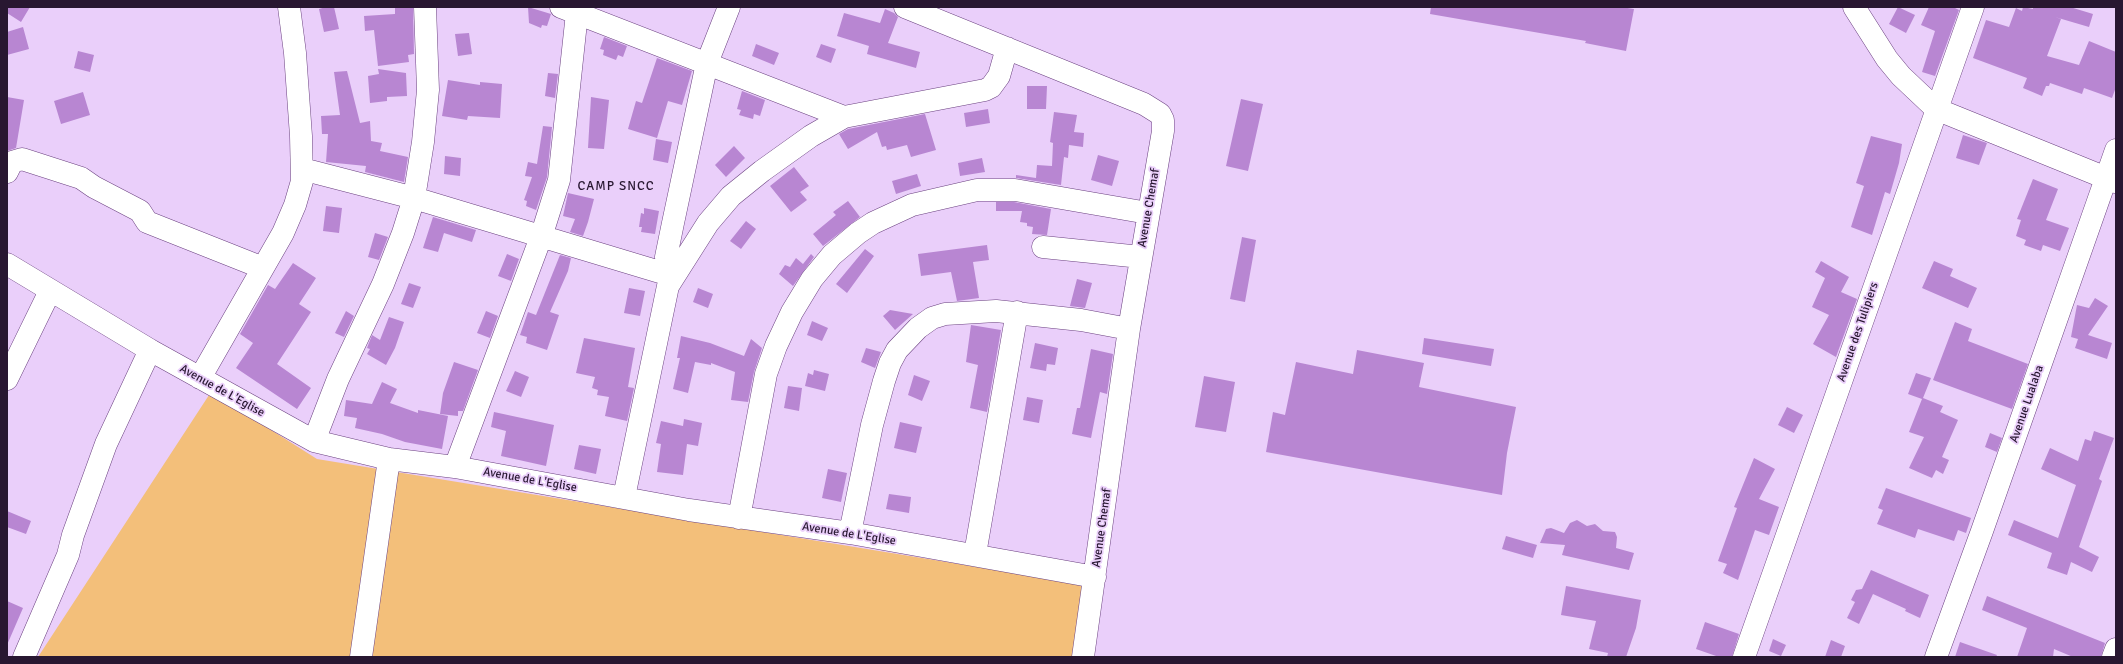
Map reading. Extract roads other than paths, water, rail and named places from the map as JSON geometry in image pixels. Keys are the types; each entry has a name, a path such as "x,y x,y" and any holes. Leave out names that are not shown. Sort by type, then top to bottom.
{"street":[{"path":"200,378 283,234 296,205 302,181 295,53 289,7"},
{"path":"314,440 338,379 383,284 403,233 414,198 422,148 428,90 425,7"},
{"path":"673,276 666,257 707,64 729,7"},
{"name":"Avenue Chemaf","path":"905,7 1144,104 1160,114 1164,126 1129,329 1083,657"},
{"path":"1854,7 1869,33 1892,65 1936,108 2111,180"},
{"name":"Avenue des Tulipiers","path":"1744,657 1936,108 1973,7"},
{"path":"454,467 541,237 559,180 569,10 844,117"},
{"path":"624,497 664,298 673,276 708,223 731,196 794,148 844,117 985,90 991,87 999,76 1007,48"},
{"name":"Avenue Lualaba","path":"1936,657 2111,180 2116,150"},
{"path":"7,172 12,162 22,159 81,178 94,187 140,210 147,222 263,268"},
{"path":"302,169 414,198 673,276"},
{"path":"739,518 766,374 776,346 792,312 812,279 832,255 858,233 873,222 912,205 977,190 1015,190 1148,213"},
{"path":"1043,247 1141,257"},
{"name":"Avenue de L'Eglise","path":"7,264 150,350 314,440 389,459 454,467 739,518 975,554 1095,577"},
{"path":"7,379 50,291"},
{"path":"850,534 872,424 884,381 890,363 898,350 918,328 932,318 945,314 996,311 1017,312 1129,329"},
{"path":"975,554 1017,312"},
{"path":"24,657 68,555 73,535 106,444 150,350"},
{"path":"362,657 389,459"},
{"path":"2113,657 2116,649"}],"district":[{"name":"CAMP SNCC","path":"616,187"}]}
